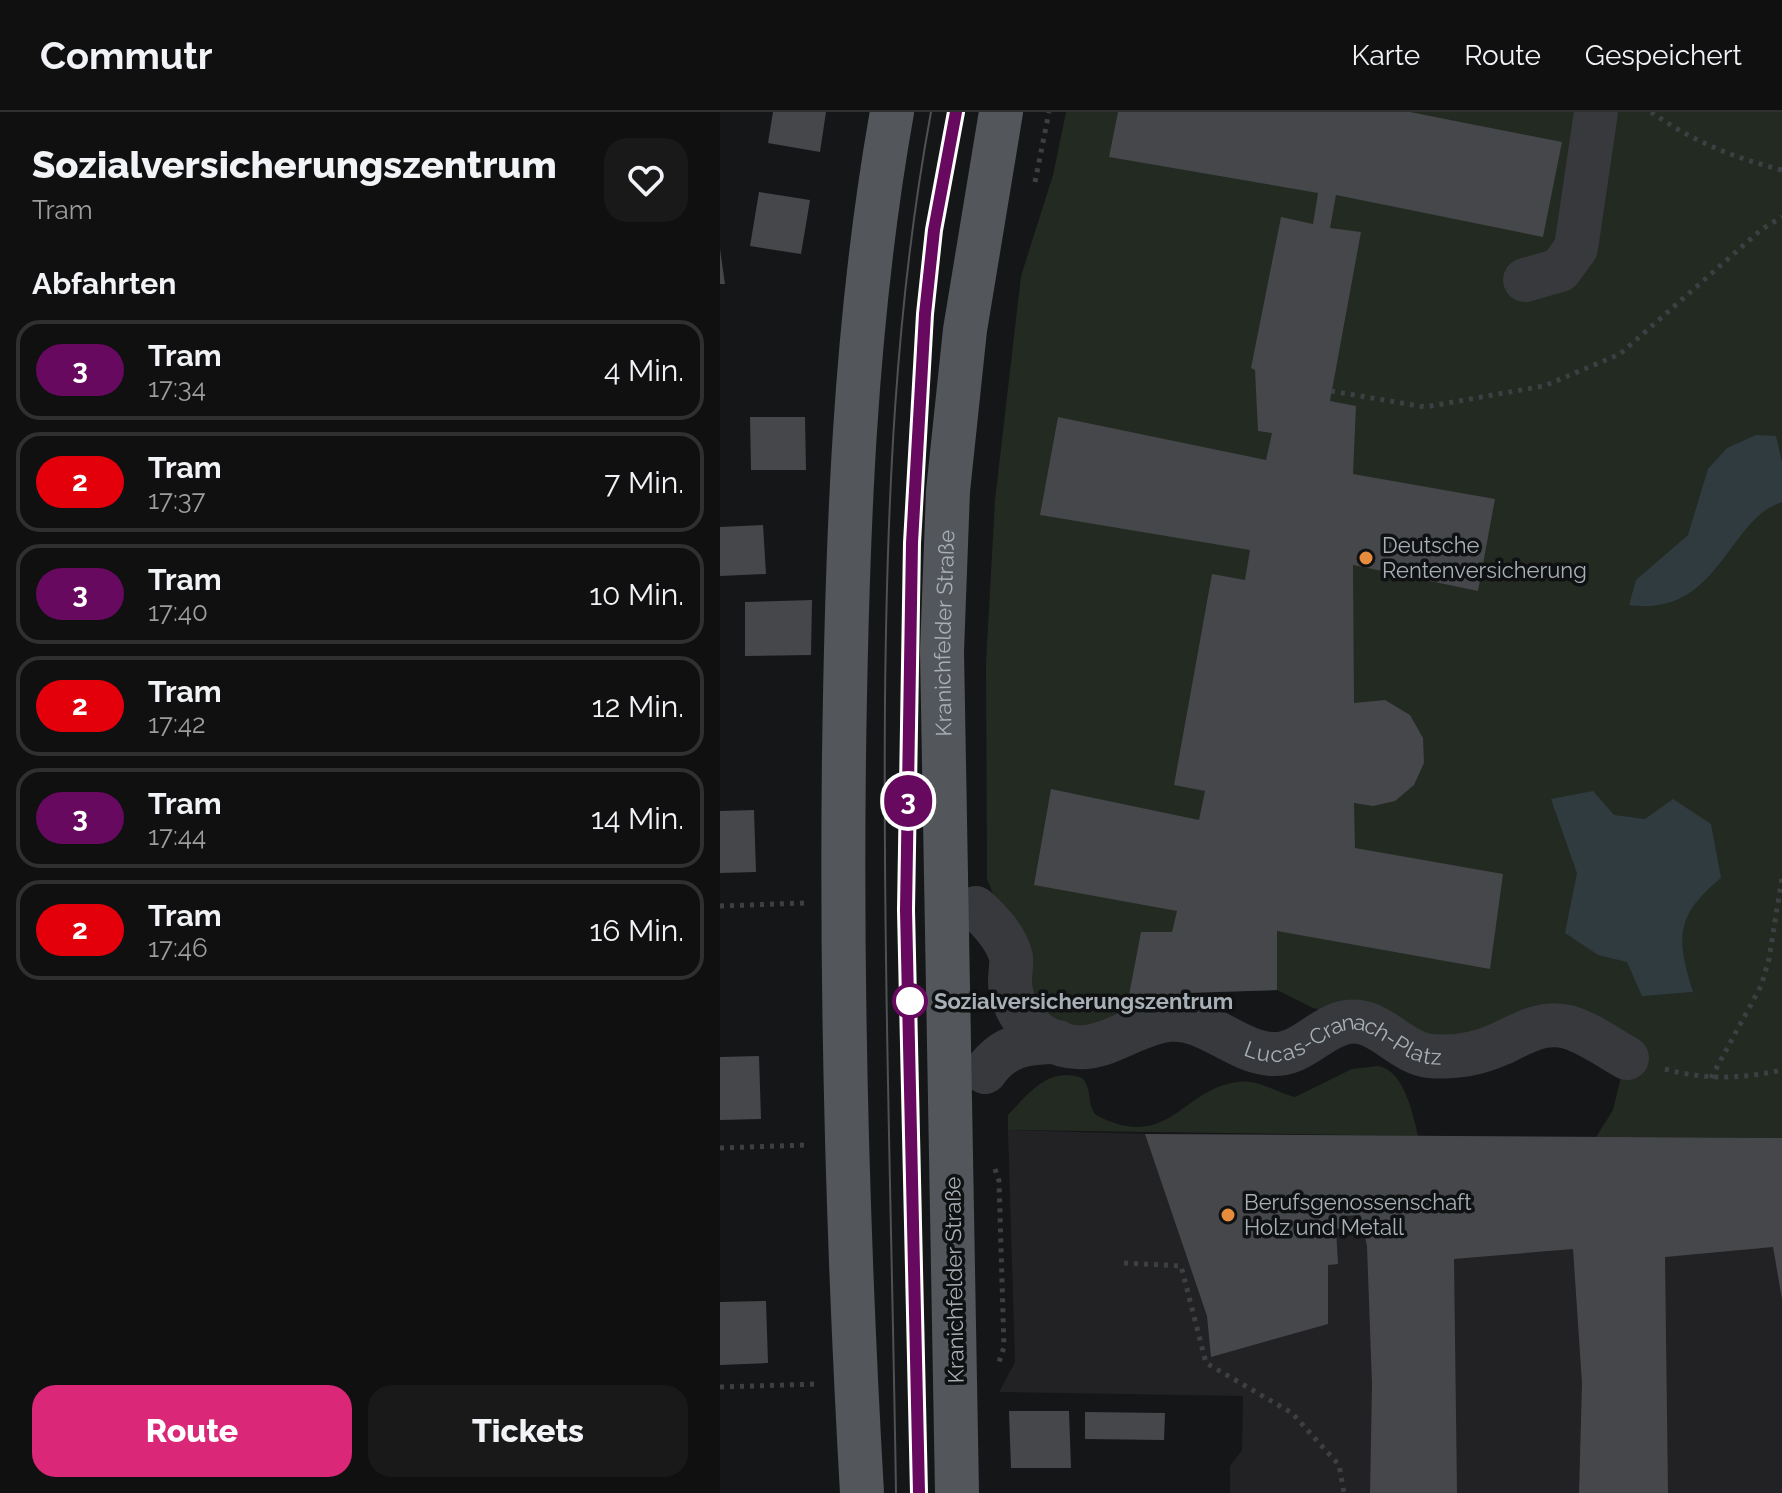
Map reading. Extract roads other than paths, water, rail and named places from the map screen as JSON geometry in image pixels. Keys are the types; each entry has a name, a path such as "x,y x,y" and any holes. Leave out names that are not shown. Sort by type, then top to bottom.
{"main road":[{"path":"862,1493 852,1327 843,912 845,702 853,423 876,201 892,112"},
{"name":"Kranichfelder Straße","path":"957,1493 942,651 948,491 960,374 1001,112"}],"street":[{"path":"1525,280 1560,270 1576,248 1596,112"},
{"path":"976,908 1007,945 1011,959 1010,985 1017,1007 1029,1025 1058,1042"},
{"name":"Lucas-Cranach-Platz","path":"985,1072 994,1059 1010,1047 1030,1042 1084,1046 1110,1044 1140,1028 1168,1020 1195,1022 1236,1044 1271,1054 1299,1049 1330,1028 1358,1022 1370,1025 1426,1056 1463,1056 1499,1044 1531,1027 1567,1027 1627,1058"}],"tram line":[{"path":"896,1493 885,899 886,626 891,479 901,332 931,112"},
{"path":"919,1493 906,910 912,543 925,314 934,230 956,112"},
{"name":"3","path":"919,1493 906,910 912,543 925,314 934,230 956,112"}],"place":[{"name":"Deutsche Rentenversicherung","path":"1366,558"},
{"name":"Sozialversicherungszentrum","path":"910,1001"},
{"name":"Berufsgenossenschaft Holz und Metall","path":"1228,1215"}]}
